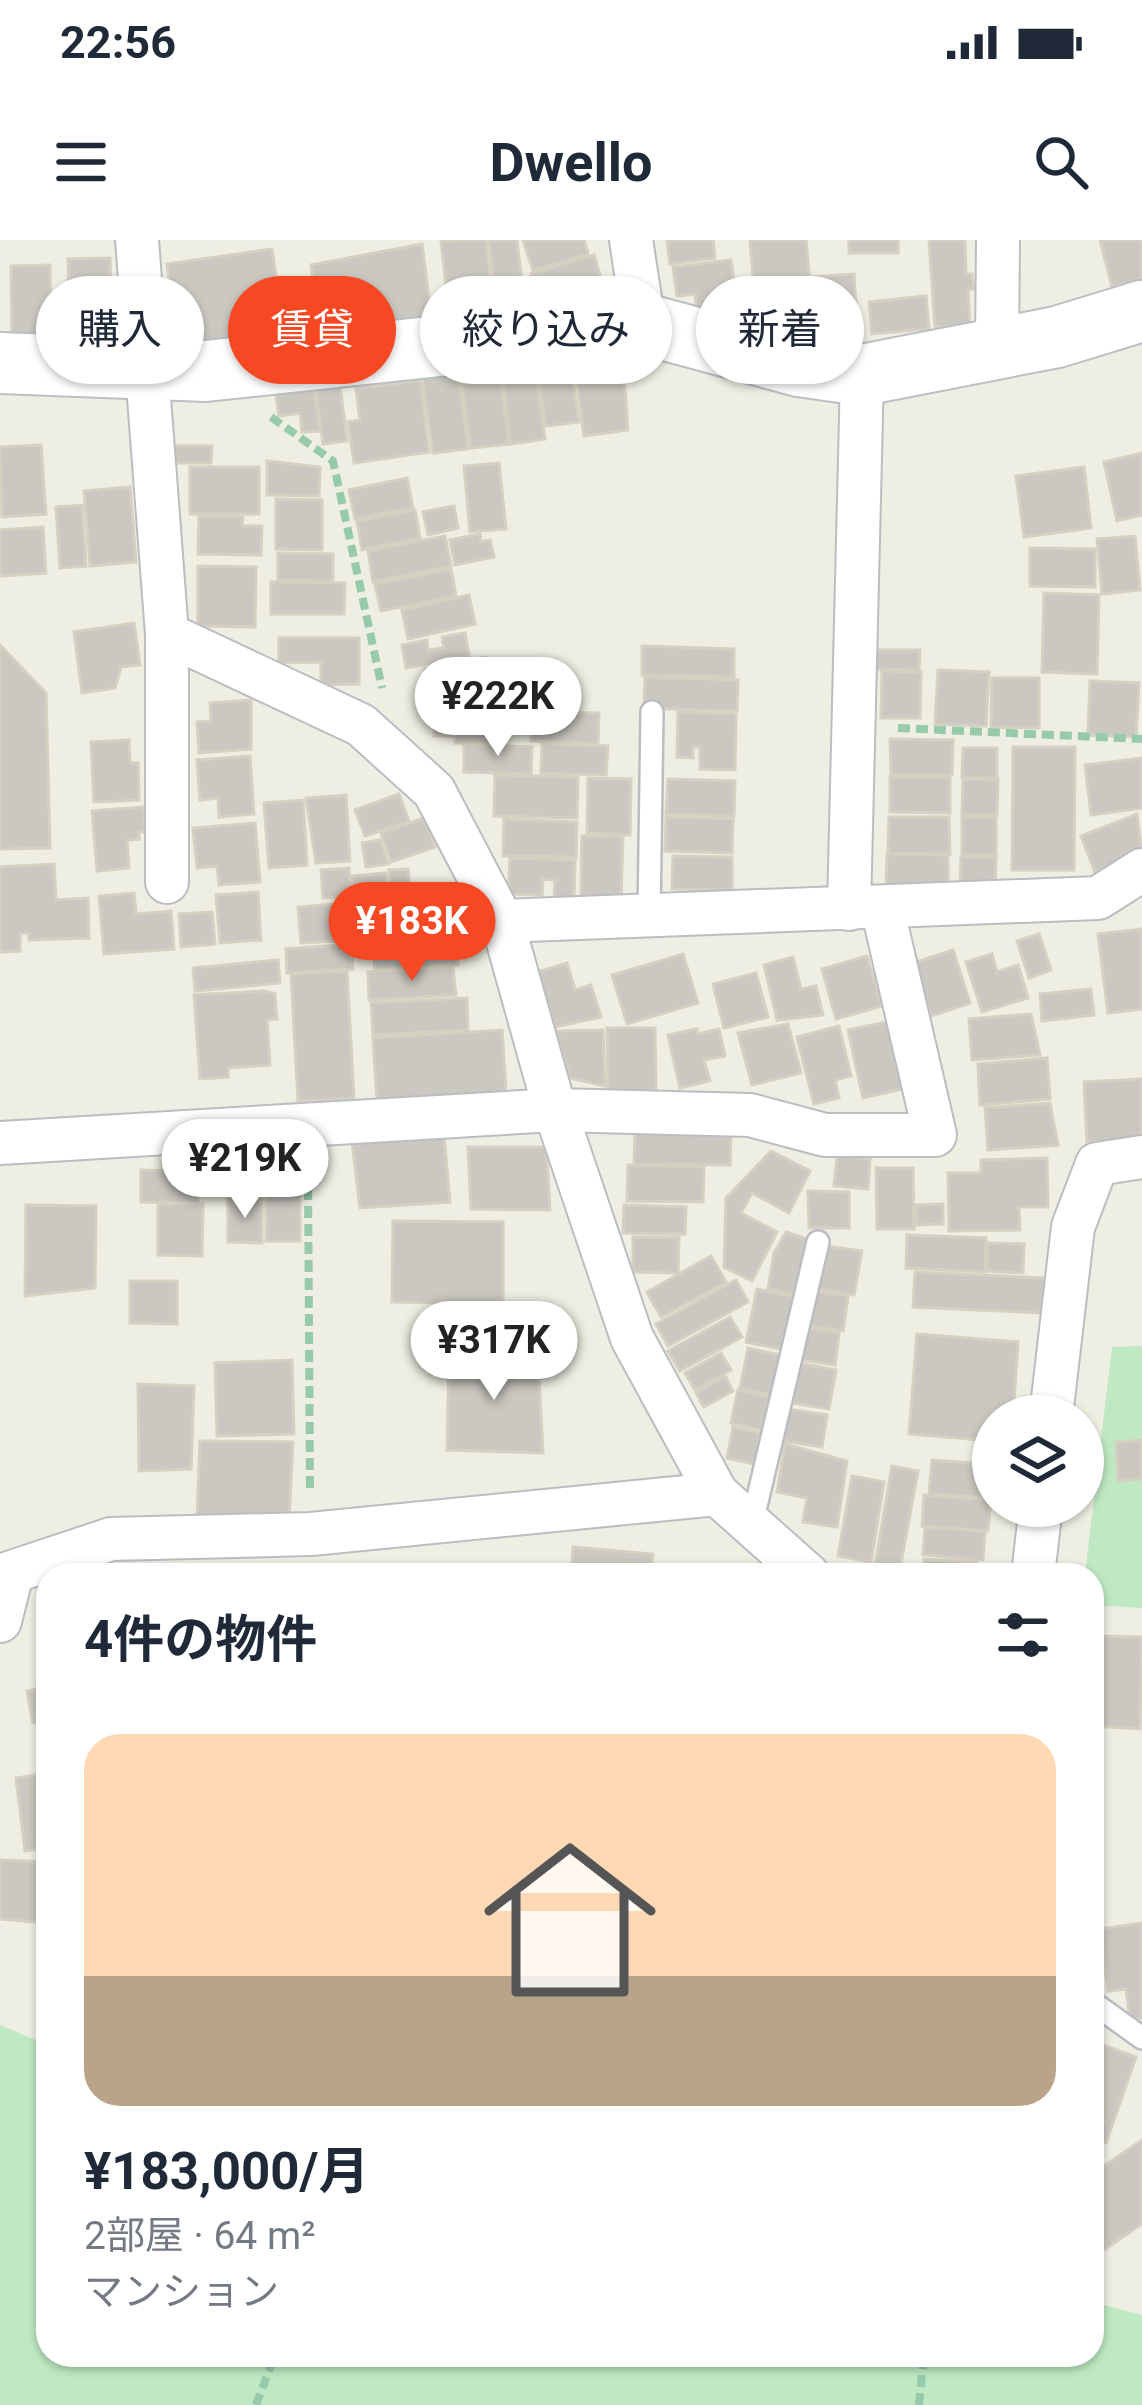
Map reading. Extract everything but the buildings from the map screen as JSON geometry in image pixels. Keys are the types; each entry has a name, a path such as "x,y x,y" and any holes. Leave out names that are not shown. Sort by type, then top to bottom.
{"main road":[{"path":"864,375 1057,338 1142,311"},
{"path":"204,369 420,347"},
{"path":"0,363 36,365"}],"street":[{"path":"137,240 148,276"},
{"path":"631,240 637,276"},
{"path":"997,347 998,240"},
{"path":"167,882 167,634 177,384"},
{"path":"0,1143 555,1110 750,1115 825,1135 935,1135 866,908 854,725 862,384"},
{"path":"167,634 361,725 434,791 502,921 555,1110 632,1338 717,1494 795,1563"},
{"path":"502,921 1098,898 1142,870"},
{"path":"1053,1395 1073,1227 1096,1164 1142,1157"},
{"path":"44,1563 111,1539 310,1534 717,1494"},
{"path":"1034,1563 1039,1527"},
{"path":"0,1621 5,1577 36,1566"}],"lane":[{"path":"649,917 652,712"},
{"path":"752,1523 818,1242"},
{"path":"1104,2011 1142,2038"}],"path":[{"path":"198,384 333,460 382,693 361,725"},
{"path":"854,725 1142,740"},
{"path":"307,1125 310,1534"},
{"path":"256,2405 270,2367"},
{"path":"919,2405 923,2367"}],"green space":[{"path":"1142,1346 1142,1608 1104,1606 1104,1563 1086,1563 1091,1527 1104,1527 1104,1415 1112,1347"},
{"path":"0,2025 36,2040 36,2367 1104,2367 1104,2305 1142,2315 1142,2405 0,2405"}]}
